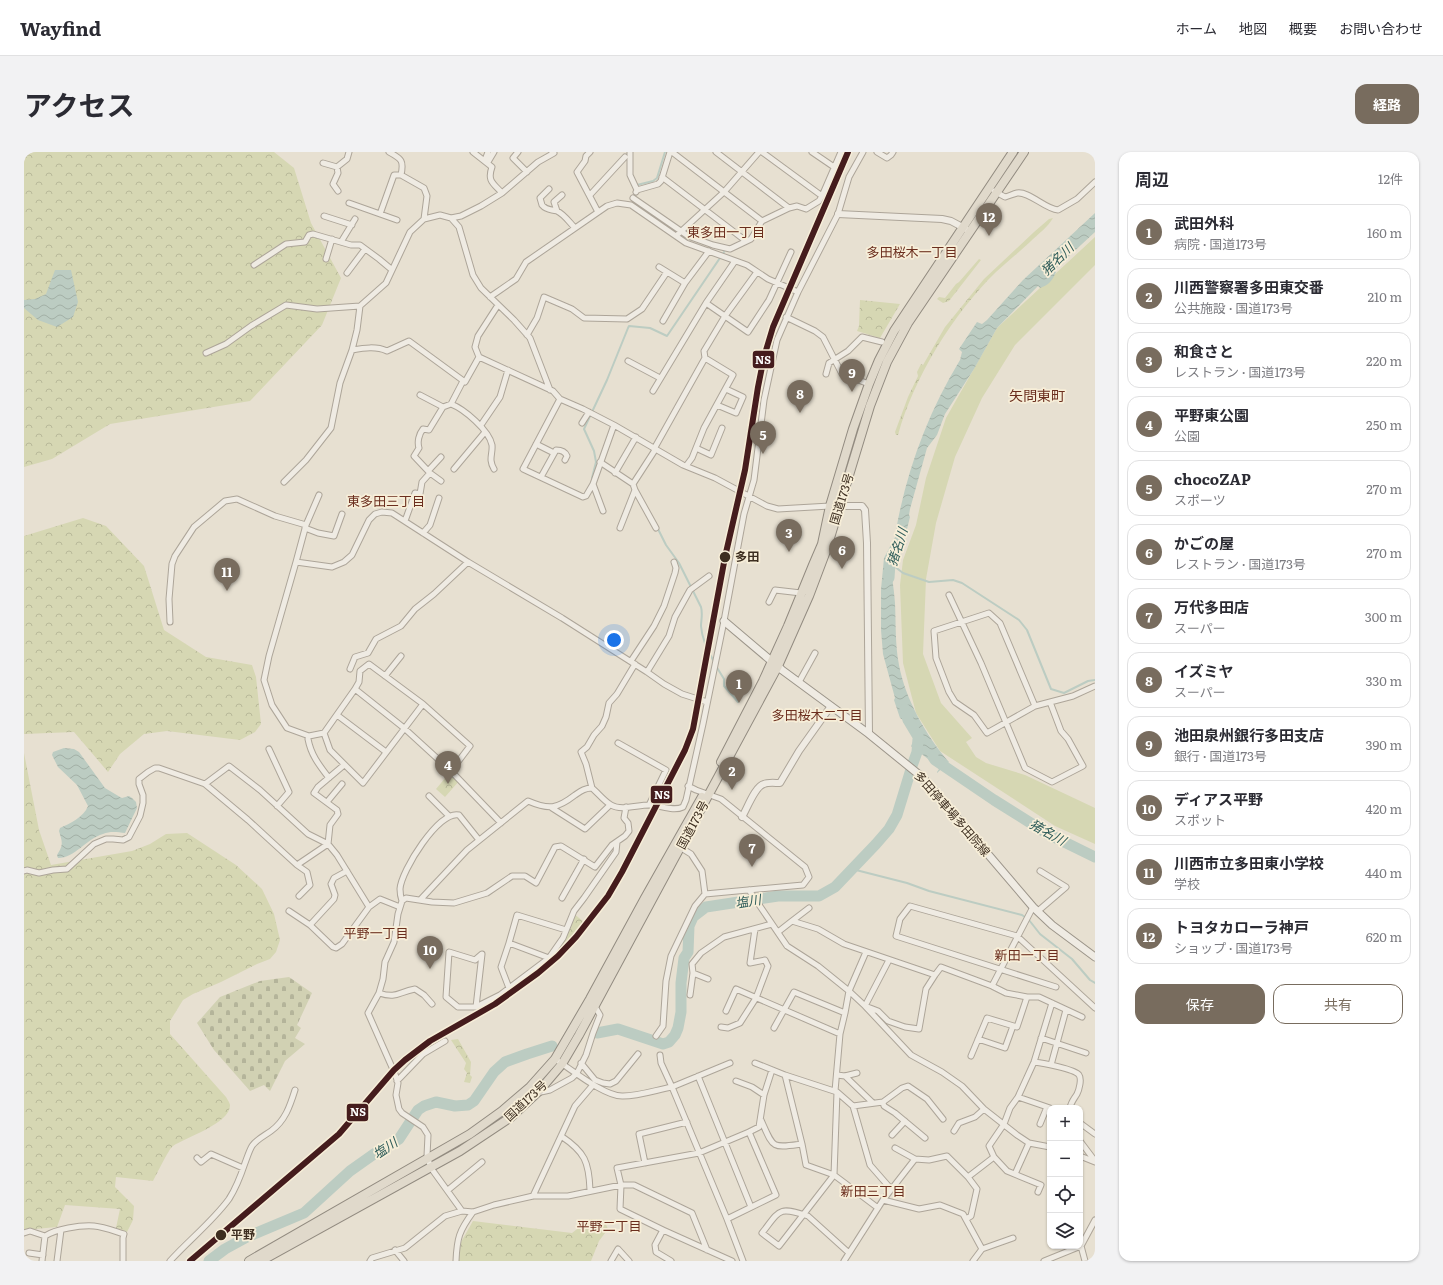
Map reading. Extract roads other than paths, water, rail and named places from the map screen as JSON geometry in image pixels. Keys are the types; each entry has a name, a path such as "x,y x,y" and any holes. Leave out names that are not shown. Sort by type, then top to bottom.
{"highway":[{"name":"国道173号","path":"249,1261 324,1217 428,1160 470,1134 502,1111 530,1087 558,1061 580,1035 593,1003 707,794 809,596 826,551 870,406 887,362 908,323 967,230 1013,152"},
{"name":"国道173号","path":"775,664 788,626 822,544 830,506 853,429 879,360 894,331 967,230 997,193 1024,152"},
{"name":"国道173号","path":"261,1261 431,1168 460,1151 511,1117 539,1091 558,1061"}],"main road":[{"name":"多田停車場多田院線","path":"724,621 775,664 869,734 922,777 1035,909 1052,925 1095,957"}],"street":[{"path":"337,167 347,158 349,152"},
{"path":"389,152 399,157 403,164 401,175"},
{"path":"473,152 492,167 489,175 490,180 502,193"},
{"path":"486,161 488,152"},
{"path":"486,161 494,152"},
{"path":"518,152 513,158 526,172"},
{"path":"206,353 226,344 251,326 286,305 317,309 360,306 386,283 391,269 410,232 424,219 440,215 451,218 461,216 481,206 502,193 538,162 554,152"},
{"path":"590,152 577,172 598,212"},
{"path":"630,152 630,175 637,190"},
{"path":"631,205 637,190 658,184 661,181 671,152 762,221"},
{"path":"716,152 789,208"},
{"path":"676,236 724,192 759,152"},
{"path":"762,152 822,196"},
{"path":"812,152 834,167"},
{"path":"633,198 682,230 688,236 713,245 730,249 751,238 762,221 789,208 797,206 806,209 819,201 841,152"},
{"path":"674,562 676,568 675,573 664,606 617,694 609,703 602,726 594,735 587,748 581,752 586,764 592,788 610,805 617,807 649,805 666,806 677,810 683,807 686,800 724,621 744,514 748,496 754,480 767,380 777,340 798,292 838,214 850,176 863,152"},
{"path":"876,152 887,158 892,152"},
{"path":"590,195 626,157"},
{"path":"323,163 337,167"},
{"path":"337,167 338,173 333,184 338,191"},
{"path":"380,214 394,175 401,175 424,188 426,196 424,219"},
{"path":"662,177 746,241"},
{"path":"990,189 1005,198 1017,193 1024,194 1058,210 1077,199 1095,182"},
{"path":"549,189 540,198 542,205 551,211 557,211"},
{"path":"562,195 554,202 557,211 569,220 575,228"},
{"path":"350,203 397,220"},
{"path":"490,298 516,279 526,262 607,206 617,203 631,205 686,243 747,265 777,283 798,292"},
{"path":"838,214 942,219 951,221 967,230"},
{"path":"324,216 352,225"},
{"path":"451,218 459,227 473,275 481,288 490,298 514,320 530,338 550,390"},
{"path":"341,242 355,219"},
{"path":"254,265 286,244 305,242 309,235 313,234 351,245 360,245 391,269"},
{"path":"326,259 332,239"},
{"path":"347,273 365,249"},
{"path":"663,321 685,283 709,252"},
{"path":"706,303 748,332 769,300 791,252"},
{"path":"653,391 706,303 735,261"},
{"path":"659,267 685,283"},
{"path":"527,334 537,318 544,297 572,309 584,318 627,319 642,309 667,272"},
{"path":"656,528 634,490 633,484 655,449 705,358 704,351 725,316 757,272"},
{"path":"498,305 478,336 475,347 479,357 550,390 560,399 589,412 686,466 715,478 767,506 778,509 862,506 865,510 867,543 869,734"},
{"path":"284,482 306,460 331,428 340,383 352,350 357,330 360,306"},
{"path":"786,317 815,331 823,337 842,374 869,384"},
{"path":"826,374 829,363 848,351 862,337 882,342"},
{"path":"352,350 380,348 387,351 409,341 465,382 479,357"},
{"path":"686,466 696,448 704,428 733,375 705,358"},
{"path":"628,361 660,378"},
{"path":"481,425 500,397 508,370"},
{"path":"440,481 414,456 419,448 417,444 421,432 423,429 429,430 444,407 451,404 463,380"},
{"path":"717,405 736,413 743,397 726,389"},
{"path":"420,395 444,407"},
{"path":"560,399 523,469 583,498 586,496 593,484 614,425"},
{"path":"451,404 457,406 481,425 492,444 490,457 491,465 494,469"},
{"path":"582,423 589,412"},
{"path":"696,448 711,455 722,428"},
{"path":"454,469 485,432"},
{"path":"615,473 636,437"},
{"path":"536,444 554,453"},
{"path":"541,477 556,450 566,452 567,456 565,460"},
{"path":"405,521 415,493 420,494 422,482 441,456"},
{"path":"600,462 633,484"},
{"path":"593,484 603,511"},
{"path":"620,528 634,490"},
{"path":"319,494 305,526 269,656 264,680 272,705 287,728 309,736 324,733 355,689 359,682 360,671 369,664 423,704 470,746 451,770"},
{"path":"423,533 430,525 439,498"},
{"path":"170,622 169,599 172,564 175,556 194,527 226,501 237,499 275,516 305,526 318,533 334,536 342,514"},
{"path":"296,562 332,567 344,562 352,555 369,520 375,514 382,512 392,513 468,562 633,663 664,684 682,694 707,702"},
{"path":"350,669 355,657 368,653 376,639 401,626 415,609 434,594 468,562"},
{"path":"647,672 669,636 675,617 690,590 704,576"},
{"path":"770,602 775,590 801,593"},
{"path":"950,595 1025,768 1052,782 1083,766 1068,739 1061,731 1050,702"},
{"path":"1035,706 1000,623 989,613 934,631 936,658 955,702 974,715 987,733 1035,706 1073,696 1095,686"},
{"path":"799,682 815,653"},
{"path":"386,676 401,656"},
{"path":"355,689 404,728 451,770 501,824"},
{"path":"324,733 330,750 363,783 423,704"},
{"path":"742,817 759,787 763,784 780,782 799,750 831,706"},
{"path":"337,715 386,752"},
{"path":"308,739 312,754 329,778"},
{"path":"618,743 666,770 649,805"},
{"path":"269,749 289,792 278,806"},
{"path":"328,844 330,825 338,814 337,810 314,793 318,787 344,765"},
{"path":"205,784 229,766 260,790 308,834 328,844 337,854 369,907"},
{"path":"24,871 27,870 40,873 66,869 94,844 106,839 123,840 128,837 140,816 144,803 139,784 140,779 155,768 160,768 205,784 307,872 310,885 299,896"},
{"path":"327,802 342,784"},
{"path":"656,1036 663,1026 666,981 671,956 695,906 705,894 803,885 809,877 805,867 721,799 688,786"},
{"path":"552,808 585,788 592,788"},
{"path":"429,796 449,816"},
{"path":"421,900 467,850 528,801 536,805 552,808 585,829 610,805"},
{"path":"402,901 406,898 432,902 454,903 487,892 512,876 525,876 536,883 556,847 561,846 596,867 612,845 625,836 629,831 628,823 624,818 626,807"},
{"path":"462,1211 431,1168 428,1160 428,1135 423,1127 402,1113 399,1109 396,1095 397,1081 368,1013 379,993 383,979 385,962 394,942 398,914 402,901 400,889 402,881 420,845 426,837 449,816 456,814 459,815 479,840"},
{"path":"476,1007 482,954 474,960 449,952 446,998 458,1007 476,1007 500,995 549,958 564,938 574,911 616,852 617,842"},
{"path":"298,864 328,844"},
{"path":"678,846 692,854 702,871 705,894"},
{"path":"562,898 584,859"},
{"path":"992,986 1017,936 1035,909 1066,887 1040,870"},
{"path":"310,925 334,900 335,895 331,884 334,878 347,872"},
{"path":"749,890 787,946 818,966 849,991 911,1055 942,1072 962,1086 984,1109 1017,1135 1029,1143 1047,1146"},
{"path":"289,911 310,925 333,948 336,948 342,944 369,907 380,899 400,907"},
{"path":"1056,987 896,936 900,919 910,906 1017,936 1095,1008"},
{"path":"778,932 809,908"},
{"path":"509,988 501,967 517,915 566,930"},
{"path":"792,921 818,929 844,944 935,975"},
{"path":"690,995 693,973 692,964 701,953 724,937 772,924"},
{"path":"721,1027 728,1028 740,1023 756,998 768,966 765,960 750,963 755,929"},
{"path":"508,942 549,958"},
{"path":"849,1253 804,1214 785,1210 776,1215 762,1233 779,1246 804,1214 834,1175 836,1091 840,1034 849,991 866,952"},
{"path":"865,1006 889,960"},
{"path":"865,1006 878,1011 888,1021 905,1027 919,1029 926,989 941,967 992,986 1006,993 1027,997 1039,997 1082,1017"},
{"path":"693,973 708,979"},
{"path":"379,993 388,996 395,996 406,990 415,988 432,1004"},
{"path":"726,1011 736,989 840,1034"},
{"path":"774,1028 794,992 845,1013"},
{"path":"972,1056 987,1018 1017,1027 1027,997"},
{"path":"530,1087 541,1092 550,1090 572,1078 577,1073 586,1055 600,1015 593,1003"},
{"path":"1038,1192 1041,1185 1003,1168 994,1157 989,1146 1004,1124 1010,1108 1018,1097 1034,1062 1052,1003"},
{"path":"1051,1065 1066,1010"},
{"path":"978,1039 1005,1048 1013,1026"},
{"path":"1041,1038 1086,1052"},
{"path":"397,1081 423,1054 445,1042"},
{"path":"581,1063 596,1080 610,1084 616,1081 638,1054"},
{"path":"660,1055 661,1063 700,1153 743,1261"},
{"path":"558,1061 611,1095 622,1096 672,1087 730,1063"},
{"path":"1034,1062 1051,1065 1079,1075 1080,1078 1077,1094 1072,1100 1071,1105"},
{"path":"756,1063 785,1075 836,1091 853,1106 870,1165 892,1190"},
{"path":"732,1261 620,1209 621,1185 617,1168 700,1153 759,1127 764,1095 772,1070"},
{"path":"837,1075 845,1076 857,1073"},
{"path":"785,1075 806,1165 834,1175 878,1208"},
{"path":"698,1076 751,1207"},
{"path":"845,1076 873,1103"},
{"path":"736,1081 752,1087 764,1095"},
{"path":"533,1196 575,1106 594,1085"},
{"path":"853,1106 883,1102 902,1088 908,1086 927,1099 943,1119"},
{"path":"170,1261 213,1217 228,1199 235,1189 251,1148 258,1139 272,1130 285,1117 294,1090"},
{"path":"1018,1097 1047,1108"},
{"path":"883,1102 884,1106 925,1138"},
{"path":"954,1131 959,1123 975,1117 984,1109"},
{"path":"1040,1124 1047,1110"},
{"path":"761,1120 773,1144 779,1147 802,1144"},
{"path":"892,1135 905,1121"},
{"path":"645,1163 639,1134 687,1122"},
{"path":"1083,1125 1095,1134"},
{"path":"727,1219 776,1195 749,1132"},
{"path":"561,1136 574,1145 586,1159 590,1177 590,1190"},
{"path":"1015,1174 1029,1143"},
{"path":"1083,1145 1095,1162"},
{"path":"895,1148 915,1159 929,1160 947,1156 968,1177 977,1189 971,1216 966,1219"},
{"path":"197,1158 201,1162 211,1154 243,1168"},
{"path":"968,1177 994,1157"},
{"path":"1083,1157 1095,1162"},
{"path":"844,1261 883,1200 915,1159"},
{"path":"448,1190 482,1162"},
{"path":"370,1261 372,1258 405,1248 445,1216 462,1211 473,1212 494,1205 533,1196 568,1196 590,1190 634,1184 692,1213 708,1250"},
{"path":"883,1200 919,1208 940,1205 963,1214 982,1249"},
{"path":"456,1261 456,1242 462,1226 473,1212"},
{"path":"1083,1242 1095,1220"},
{"path":"42,1261 45,1236 51,1232 93,1226 124,1234 123,1261"},
{"path":"58,1261 61,1230"},
{"path":"663,1230 655,1245 656,1252 671,1261"},
{"path":"24,1232 30,1231 45,1236"},
{"path":"973,1261 982,1249 1013,1238"},
{"path":"611,1261 618,1249 629,1261"},
{"path":"1044,1261 1074,1249"},
{"path":"1082,1249 1085,1261"},
{"path":"395,1250 404,1261"},
{"path":"29,1253 43,1254"}],"water":[{"path":"1095,213 1095,232 1054,270 1056,272 1053,278 1046,286 1040,288 1038,286 997,328 974,369 945,414 937,435 927,448 910,509 910,517 903,545 890,558 895,603 897,649 902,678 911,703 925,729 940,752 949,762 937,773 939,769 911,746 914,737 912,728 914,726 906,720 900,718 894,700 895,698 883,654 881,630 881,589 884,558 893,541 897,542 900,531 896,530 906,485 913,463 920,442 938,400 960,360 962,352 959,349 977,322 982,324 987,320 1023,280"},
{"path":"55,270 71,270 78,302 73,317 57,327 38,320 24,308 24,300 35,299 46,294"},
{"path":"64,748 74,749 79,752 105,788 122,798 129,796 136,802 137,808 125,833 111,832 97,836 70,855 58,858 57,855 62,843 59,831 60,828 80,817 88,806 77,785 58,767 52,755 53,752"}],"waterway":[{"path":"637,185 653,181 657,178 665,152"},
{"path":"592,478 596,462 594,451 584,429 607,380 629,326 650,328 667,336 724,252"},
{"path":"601,465 632,486"},
{"path":"657,527 666,545 679,563 701,607 701,626 703,636 714,662"},
{"name":"猪名川","path":"889,578 890,563 899,541"},
{"path":"890,563 903,573 929,582 953,580 962,583 1019,620 1027,630 1051,689 1064,693 1088,681 1095,680"},
{"path":"716,666 724,679 724,686 738,702"},
{"name":"猪名川","path":"905,709 908,720 920,740"},
{"name":"塩川","path":"597,1033 618,1029 663,1044 669,1042 675,1035 678,1028 681,1012 681,983 684,958 688,952 689,926 693,917 706,907 778,896 819,896 835,887 889,829 897,815 917,752 918,739"},
{"name":"猪名川","path":"933,757 935,760 994,800 1048,834 1095,857"},
{"path":"852,869 1022,915 1029,920 1040,934 1072,959 1090,980 1095,983"},
{"name":"塩川","path":"209,1261 225,1249 247,1237 304,1213 350,1171 399,1139 418,1110 424,1106 436,1102 455,1106 468,1105 474,1101 494,1072 505,1062 552,1046"}],"place":[{"name":"トヨタカローラ神戸","path":"989,236"},
{"name":"池田泉州銀行多田支店","path":"852,392"},
{"name":"イズミヤ","path":"800,413"},
{"name":"chocoZAP","path":"763,454"},
{"name":"和食さと","path":"789,552"},
{"name":"多田","path":"725,557"},
{"name":"かごの屋","path":"842,569"},
{"name":"川西市立多田東小学校","path":"227,591"},
{"name":"武田外科","path":"739,703"},
{"name":"平野東公園","path":"448,784"},
{"name":"川西警察署多田東交番","path":"732,790"},
{"name":"万代多田店","path":"752,867"},
{"name":"ディアス平野","path":"430,969"},
{"name":"平野","path":"221,1235"}],"district":[{"name":"東多田一丁目","path":"726,232"},
{"name":"多田桜木一丁目","path":"912,252"},
{"name":"矢問東町","path":"1037,396"},
{"name":"東多田三丁目","path":"386,501"},
{"name":"多田桜木二丁目","path":"817,715"},
{"name":"平野一丁目","path":"376,933"},
{"name":"新田一丁目","path":"1027,955"},
{"name":"新田三丁目","path":"873,1191"},
{"name":"平野二丁目","path":"609,1226"}]}
